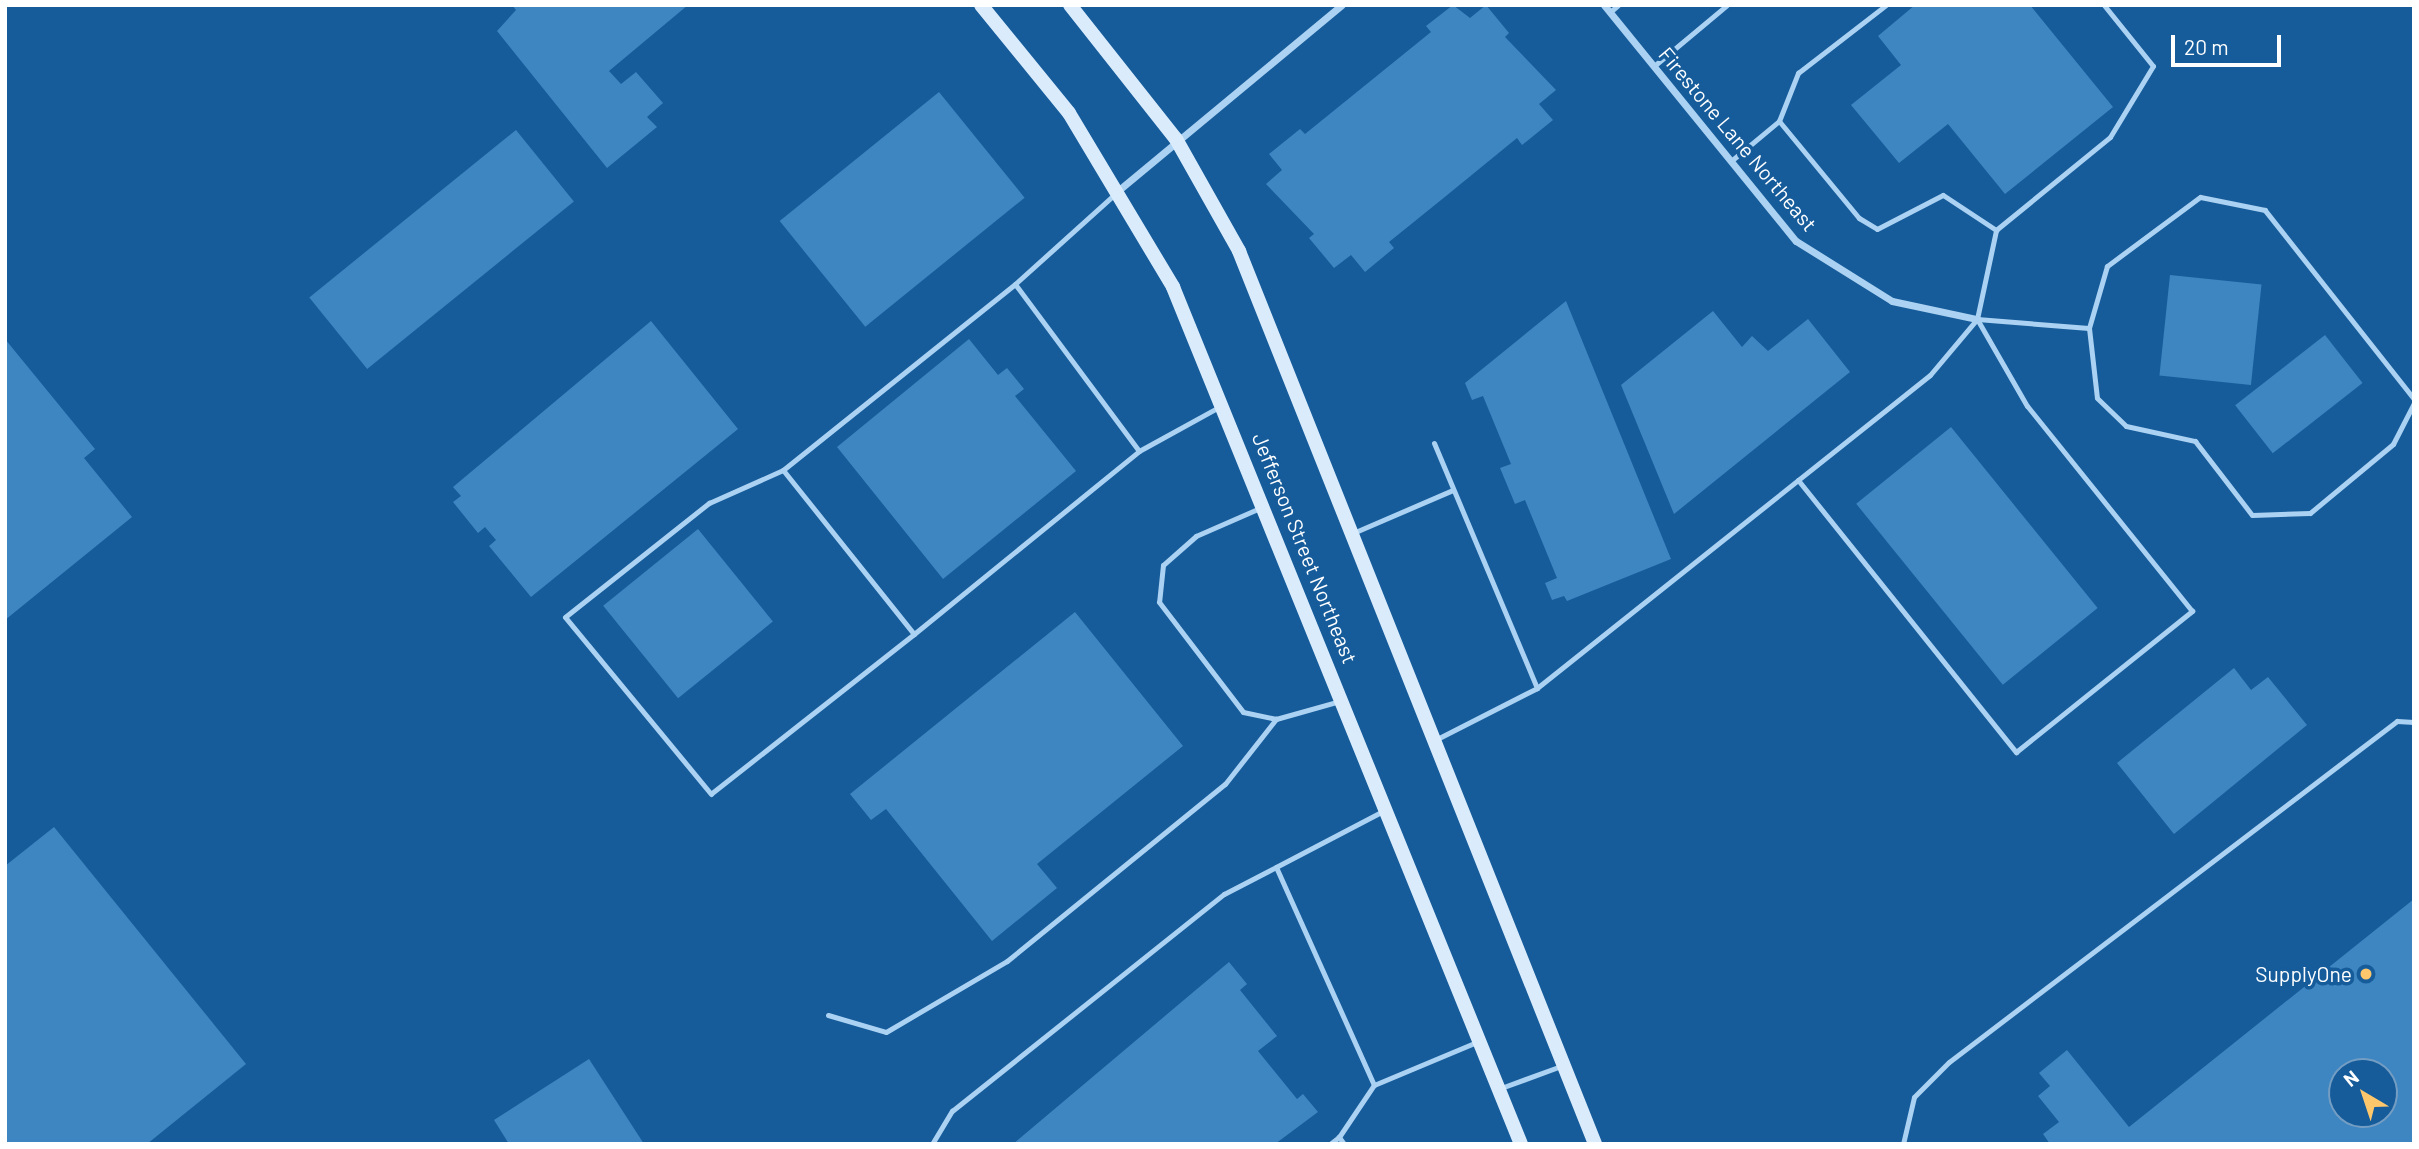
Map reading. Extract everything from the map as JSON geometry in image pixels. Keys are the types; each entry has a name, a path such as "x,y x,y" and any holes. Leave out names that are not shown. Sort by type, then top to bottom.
{"main road":[{"name":"Jefferson Street Northeast","path":"981,5 1120,189 1173,287 1225,404 1521,1144"},
{"path":"1070,5 1176,139 1239,251 1595,1144"}],"street":[{"path":"1120,189 1176,139 1342,5"},
{"name":"Firestone Lane Northeast","path":"1607,9 1796,241 1892,301 1977,318"}],"lane":[{"path":"1607,9 1618,5"},
{"path":"1654,66 1727,5"},
{"path":"1731,161 1779,121 1798,74 1886,5"},
{"path":"1434,741 1537,688 1930,375 1977,318 1996,230 2110,137 2153,66 2104,5"},
{"path":"1779,121 1859,218 1877,229 1943,195 1996,230"},
{"path":"1120,189 1016,284 783,470 709,503 565,617 711,794 1139,451 1225,404"},
{"path":"2200,197 2265,210 2414,401 2393,444 2311,513 2252,515 2195,441 2126,426 2097,398 2089,328 2107,266 2200,197"},
{"path":"1016,284 1139,451"},
{"path":"1977,318 2089,328"},
{"path":"1798,480 2016,752 2192,611 2026,406 1977,318"},
{"path":"1434,443 1537,688"},
{"path":"783,470 914,634"},
{"path":"1351,534 1453,490"},
{"path":"1265,506 1196,536 1163,565 1159,602 1243,712 1276,719 1343,700"},
{"path":"828,1015 886,1032 1007,961 1225,784 1276,719"},
{"path":"1903,1144 1914,1097 1949,1062 2397,721 2414,722"},
{"path":"932,1144 962,1103 1224,894 1387,809"},
{"path":"1276,867 1374,1085"},
{"path":"1330,1144 1339,1137 1374,1085 1480,1041"},
{"path":"1499,1089 1564,1065"},
{"path":"1339,1137 1344,1144"}],"building":[{"path":"512,5 688,5 609,71 621,84 636,72 663,103 647,117 657,127 607,168 497,31 516,10"},
{"path":"1453,5 1470,18 1486,5 1509,33 1505,37 1556,90 1539,104 1553,120 1522,145 1517,138 1389,242 1394,248 1365,272 1351,255 1334,268 1309,238 1314,234 1266,184 1282,170 1269,154 1300,129 1305,134 1431,32 1426,26"},
{"path":"1915,5 2030,5 2113,107 2005,194 1948,124 1899,163 1851,105 1901,65 1878,36"},
{"path":"939,92 1025,198 865,327 780,221"},
{"path":"516,130 574,201 367,369 309,297"},
{"path":"2170,275 2261,285 2251,385 2159,375"},
{"path":"1566,301 1671,559 1567,601 1564,596 1552,600 1545,583 1557,578 1525,500 1515,504 1500,468 1511,464 1483,396 1472,400 1465,383"},
{"path":"1713,311 1742,347 1752,336 1768,351 1808,319 1850,372 1674,514 1621,385"},
{"path":"651,321 738,429 531,597 489,546 496,540 485,527 478,533 453,502 461,496 453,487"},
{"path":"2325,335 2363,383 2273,453 2235,405"},
{"path":"5,339 95,449 84,458 132,517 5,620"},
{"path":"969,339 998,375 1007,368 1024,389 1015,396 1076,471 943,579 837,447"},
{"path":"1951,427 2098,608 2003,685 1856,504"},
{"path":"698,529 773,621 678,698 603,606"},
{"path":"1075,612 1183,746 1037,864 1057,888 992,941 886,809 871,820 850,794"},
{"path":"2234,668 2251,690 2268,677 2307,725 2174,834 2117,763"},
{"path":"54,827 246,1064 147,1144 5,1144 5,866"},
{"name":"SupplyOne","path":"2414,899 2414,1144 2050,1144 2043,1134 2059,1122 2038,1096 2050,1086 2039,1073 2067,1050 2129,1127"},
{"path":"1229,962 1247,984 1240,990 1277,1036 1258,1051 1297,1099 1303,1094 1318,1112 1275,1144 1013,1144"},
{"path":"589,1059 644,1144 509,1144 494,1120"}],"place":[{"name":"SupplyOne","path":"2366,974"}]}
